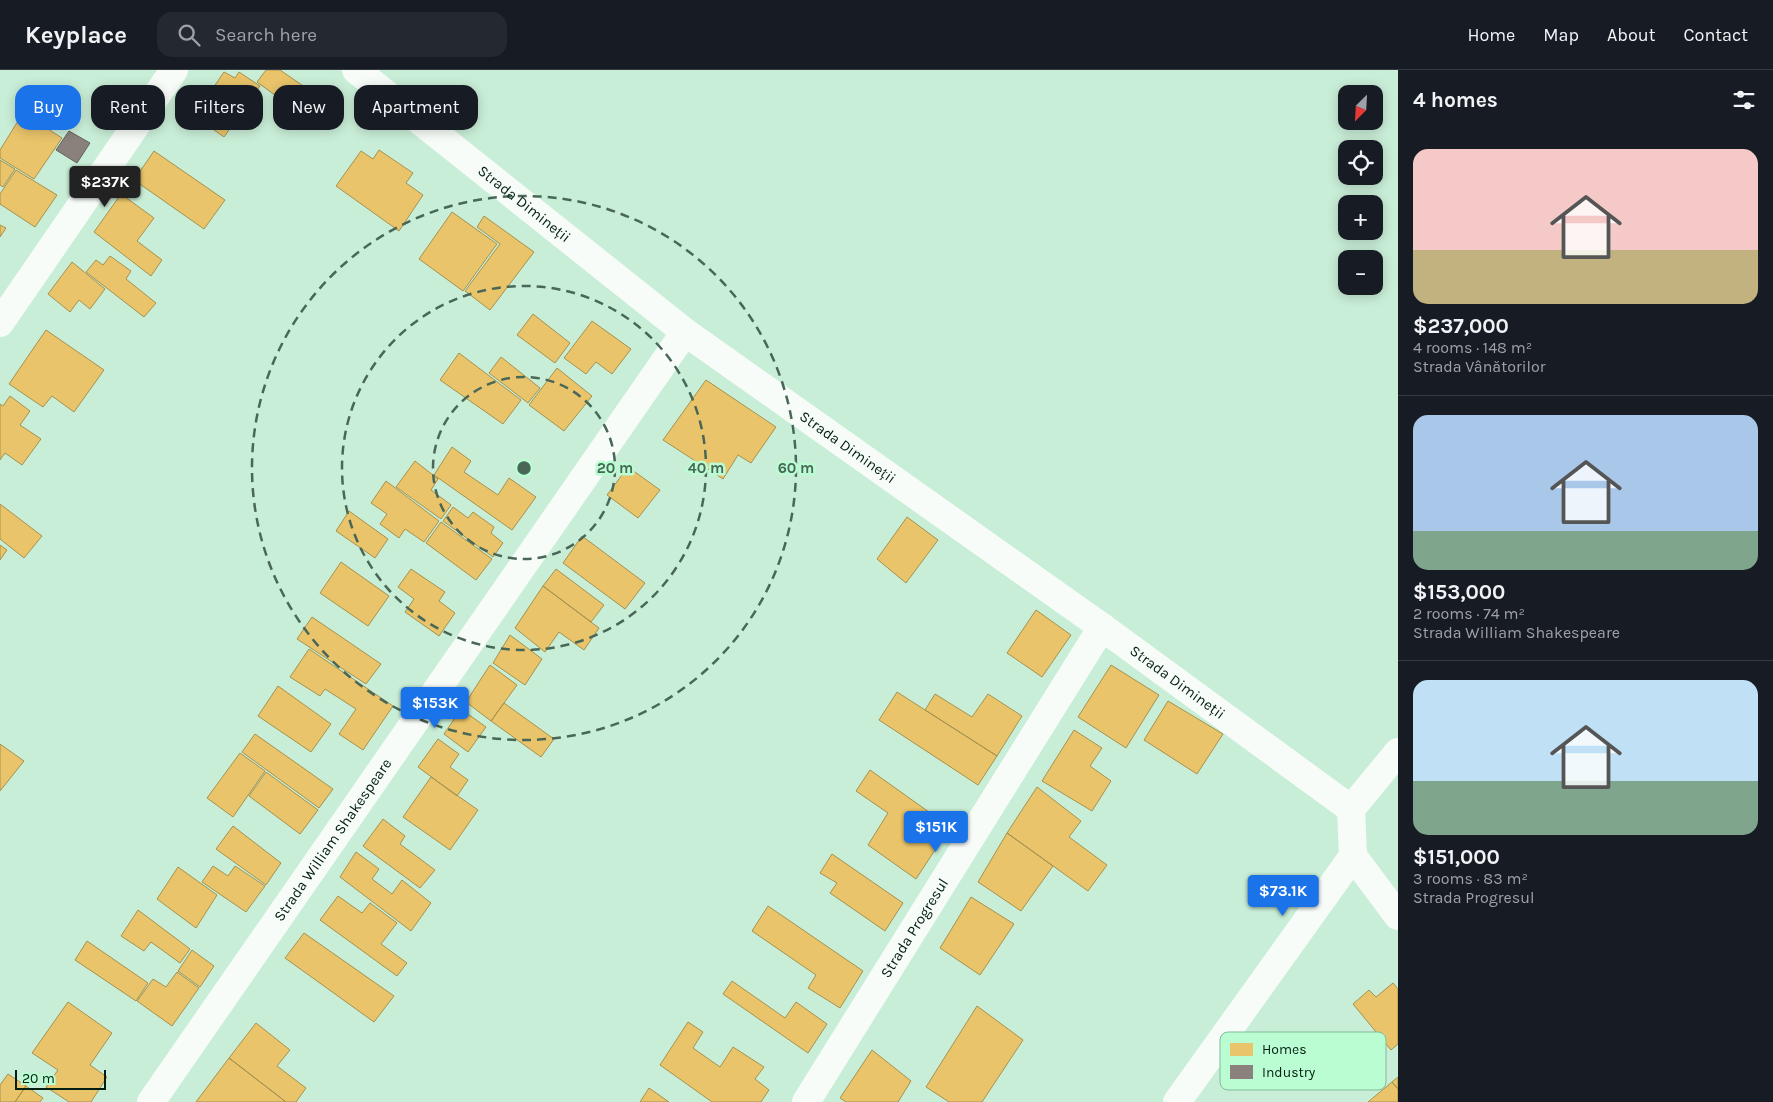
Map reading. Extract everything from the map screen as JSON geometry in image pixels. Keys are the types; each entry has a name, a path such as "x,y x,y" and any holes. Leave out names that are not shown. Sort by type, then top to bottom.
{"street":[{"path":"0,323 174,70"},
{"name":"Strada Dimineții","path":"356,70 685,332 1102,627 1351,809"},
{"name":"Strada William Shakespeare","path":"151,1102 685,332"},
{"name":"Strada Progresul","path":"806,1102 1102,627"},
{"path":"1398,752 1351,809 1353,856 1398,916"},
{"path":"1227,1032 1353,856"},
{"path":"1177,1102 1220,1042"}],"building: Homes":[{"path":"266,70 280,70 302,85 273,85 273,94 257,82"},
{"path":"224,72 235,78 239,72 258,85 215,85"},
{"path":"15,126 15,130 50,130 62,138 34,179 0,158 0,150"},
{"path":"214,130 229,130 224,137"},
{"path":"379,150 413,173 406,183 423,195 399,231 336,186 361,151 373,159"},
{"path":"154,151 225,200 204,229 134,180"},
{"path":"0,160 15,169 3,187 0,185"},
{"path":"16,170 57,195 35,227 0,204 0,194"},
{"path":"121,194 154,218 137,241 162,260 151,276 94,232"},
{"path":"452,212 497,244 463,291 419,259"},
{"path":"484,216 534,252 490,310 465,291 500,244 477,227"},
{"path":"0,225 6,228 0,237"},
{"path":"110,256 131,271 126,279 156,303 144,317 86,272 96,260 103,265"},
{"path":"72,262 105,289 90,309 79,300 70,312 48,294"},
{"path":"533,314 570,343 555,363 517,335"},
{"path":"592,321 631,349 612,374 596,362 586,374 564,358"},
{"path":"46,330 104,370 74,412 52,396 43,407 9,384"},
{"path":"459,353 521,400 503,424 440,380"},
{"path":"501,357 540,388 528,403 489,373"},
{"path":"557,368 592,396 564,431 529,405"},
{"path":"706,380 776,427 751,463 738,455 723,479 663,440"},
{"path":"10,396 30,411 20,425 41,439 22,465 5,453 0,460 0,404 3,406"},
{"path":"452,447 471,461 464,472 498,495 509,478 536,497 512,530 434,475"},
{"path":"415,461 438,479 431,490 451,505 441,519 396,487"},
{"path":"628,467 660,490 638,518 607,495"},
{"path":"386,481 439,521 424,542 405,529 399,538 380,524 387,514 371,503"},
{"path":"0,504 42,536 24,558 0,539"},
{"path":"453,507 468,518 473,512 494,527 491,533 503,543 493,557 443,521"},
{"path":"349,511 388,539 375,558 336,531"},
{"path":"907,517 938,540 906,583 877,559"},
{"path":"441,522 492,559 476,580 426,543"},
{"path":"582,536 645,583 625,609 563,563"},
{"path":"0,545 7,550 0,560"},
{"path":"341,562 389,596 368,626 320,593"},
{"path":"411,569 445,592 439,601 455,613 439,636 405,612 414,599 398,587"},
{"path":"556,569 604,605 591,622 543,586"},
{"path":"543,586 599,628 584,650 559,632 545,652 515,628"},
{"path":"1036,610 1071,635 1042,677 1007,653"},
{"path":"312,617 381,664 366,684 297,639"},
{"path":"510,635 542,659 525,685 493,663"},
{"path":"309,649 393,706 363,750 339,734 356,709 325,689 320,696 290,677"},
{"path":"490,665 517,685 491,721 466,702"},
{"path":"1111,665 1159,695 1126,748 1078,717"},
{"path":"278,686 331,724 311,752 258,716"},
{"path":"897,692 997,756 978,785 879,720"},
{"path":"935,694 972,717 988,694 1022,716 997,756 925,710"},
{"path":"1168,701 1223,734 1197,774 1144,740"},
{"path":"504,703 554,739 541,757 491,721"},
{"path":"461,709 486,727 468,752 444,734"},
{"path":"1074,730 1102,748 1090,766 1111,781 1092,811 1042,781"},
{"path":"255,734 333,789 319,808 242,752"},
{"path":"438,739 459,754 450,767 468,780 457,796 418,767"},
{"path":"0,744 24,761 0,791"},
{"path":"240,753 265,771 233,817 207,798"},
{"path":"870,770 950,827 916,879 868,845 888,813 856,791"},
{"path":"266,772 318,810 300,834 249,796"},
{"path":"431,777 478,810 450,850 403,817"},
{"path":"1037,787 1081,821 1069,837 1107,865 1088,891 1007,833"},
{"path":"383,819 405,836 400,844 435,870 420,888 363,846"},
{"path":"233,826 281,863 266,885 216,849"},
{"path":"1007,833 1053,866 1021,911 978,882"},
{"path":"356,852 379,869 372,879 392,894 402,880 431,903 411,931 340,877"},
{"path":"832,854 903,903 885,931 830,893 837,883 820,873"},
{"path":"213,866 228,876 235,866 265,886 246,912 202,882"},
{"path":"178,867 217,895 196,928 157,899"},
{"path":"338,896 362,913 370,903 397,923 381,944 407,963 397,976 320,920"},
{"path":"971,897 1014,924 980,975 940,948"},
{"path":"768,906 863,971 840,1008 808,988 816,975 752,931"},
{"path":"138,910 190,949 180,963 151,942 144,951 121,936"},
{"path":"304,933 394,996 374,1022 285,958"},
{"path":"87,941 148,983 136,1001 75,960"},
{"path":"192,950 214,966 200,987 178,971"},
{"path":"177,972 199,988 172,1026 137,1001 153,979 166,987"},
{"path":"732,981 785,1018 796,1002 827,1024 808,1053 723,994"},
{"path":"1393,983 1398,989 1398,1044 1391,1050 1386,1044 1386,1032 1376,1032 1353,1004 1369,990 1376,997"},
{"path":"68,1002 112,1033 90,1065 107,1077 91,1102 69,1102 46,1087 58,1070 32,1053"},
{"path":"977,1006 1023,1040 982,1102 949,1102 926,1087"},
{"path":"688,1022 703,1032 693,1048 720,1067 733,1047 764,1067 755,1079 769,1090 761,1102 712,1102 660,1065"},
{"path":"256,1023 290,1050 277,1066 306,1088 296,1102 286,1102 229,1058"},
{"path":"872,1050 911,1081 898,1102 846,1102 840,1098"},
{"path":"229,1058 286,1102 196,1102"},
{"path":"8,1074 26,1086 15,1102 0,1102 0,1085"},
{"path":"1398,1077 1398,1089 1392,1082"},
{"path":"1392,1082 1398,1089 1398,1102 1368,1102 1382,1090 1386,1090 1386,1087"},
{"path":"26,1086 43,1098 40,1102 15,1102"},
{"path":"649,1088 669,1102 640,1102"}],"building: Industry":[{"path":"69,131 90,143 77,163 56,150"}]}
